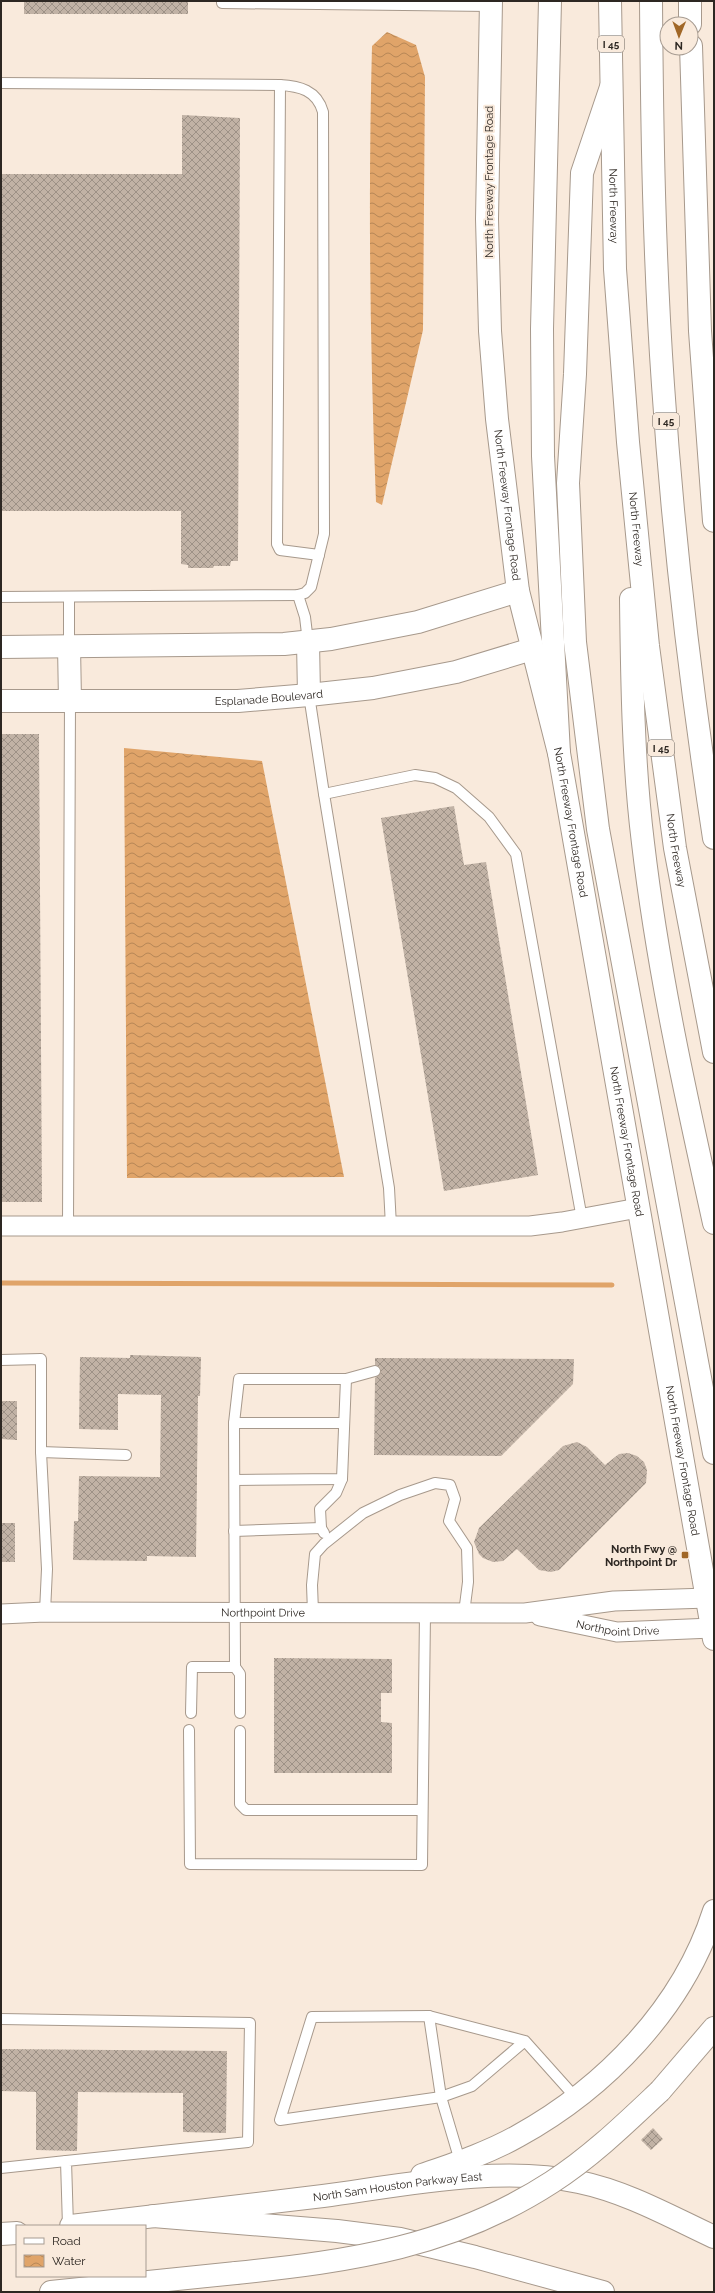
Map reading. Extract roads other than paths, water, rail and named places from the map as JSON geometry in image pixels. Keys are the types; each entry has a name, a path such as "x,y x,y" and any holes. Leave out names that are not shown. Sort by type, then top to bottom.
{"main road":[{"path":"550,1 542,321 543,456 559,753"},
{"name":"North Freeway","path":"610,1 615,269 628,442 648,646 662,756 690,929 714,1052"},
{"name":"I 45","path":"651,1 656,266 663,384 682,592 714,838"},
{"path":"690,1 690,16"},
{"name":"North Freeway Frontage Road","path":"490,3 487,219 490,331 497,419 518,590 559,753 589,916 638,1208 713,1633"},
{"path":"691,56 700,331 714,521"},
{"path":"611,87 582,173 575,374 568,483 575,642 598,829 714,1453"},
{"path":"700,331 714,411"},
{"path":"628,442 632,680 643,842 664,984 679,1065 714,1223"},
{"path":"1,647 284,644 308,642 370,633 418,622 518,590"},
{"path":"308,642 309,695"},
{"path":"69,646 70,701"},
{"name":"Esplanade Boulevard","path":"1,701 238,701 309,695 373,688 456,672 532,649"},
{"path":"395,2185 460,2161 517,2137 576,2098 605,2074 651,2025 673,1996 700,1948 714,1911"},
{"path":"51,2292 309,2266 370,2256 423,2242 512,2205 552,2182 623,2126 660,2091 714,2028"},
{"name":"North Sam Houston Parkway East","path":"77,2225 395,2185 511,2175 545,2177 581,2182 644,2204 714,2237"},
{"path":"153,2216 337,2231 400,2239 475,2256 603,2292"},
{"path":"1,2234 16,2232"}],"street":[{"path":"1,1226 530,1226 582,1219 638,1208"},
{"name":"Northpoint Drive","path":"1,1614 45,1612 525,1613 614,1601 708,1598"},
{"name":"Northpoint Drive","path":"525,1613 617,1632 713,1633"}],"lane":[{"path":"222,1 222,3 490,3"},
{"path":"1,83 280,85 295,86 308,91 316,97 323,112 324,534 311,587 305,593 298,595 1,597"},
{"path":"280,85 277,544 280,550 320,555"},
{"path":"298,595 305,617 308,642"},
{"path":"69,597 69,646"},
{"path":"309,695 389,1188 391,1226"},
{"path":"68,1226 70,701"},
{"path":"324,794 415,776 435,778 456,788 489,817 516,854 582,1219"},
{"path":"1,1360 41,1359 41,1452 47,1569 45,1612"},
{"path":"240,1713 240,1674 235,1667 234,1612 234,1423 239,1379 346,1379 375,1371"},
{"path":"328,1540 321,1528 320,1510 336,1493 342,1480 346,1379"},
{"path":"234,1423 344,1423"},
{"path":"41,1452 126,1455"},
{"path":"234,1480 342,1480"},
{"path":"313,1612 312,1585 315,1554 328,1540 363,1513 400,1495 435,1483 450,1485 455,1499 449,1521 467,1548 468,1582 464,1613"},
{"path":"234,1531 321,1528"},
{"path":"189,1730 190,1864 422,1865 425,1613"},
{"path":"191,1713 192,1667 235,1667"},
{"path":"240,1731 240,1804 246,1810 422,1810"},
{"path":"525,2041 472,2086 441,2097 280,2120 312,2017 429,2016 525,2041 576,2098"},
{"path":"429,2016 441,2097 460,2161"},
{"path":"1,2019 250,2023 248,2142 1,2168"},
{"path":"66,2161 69,2225"}],"water":[{"path":"387,32 416,45 425,77 423,330 382,505 376,502 374,445 370,274 370,160 372,46"},
{"path":"124,748 262,761 344,1177 127,1178"}],"waterway":[{"path":"1,1283 612,1285"}],"place":[{"name":"North Fwy @ Northpoint Dr","path":"685,1555"}]}
